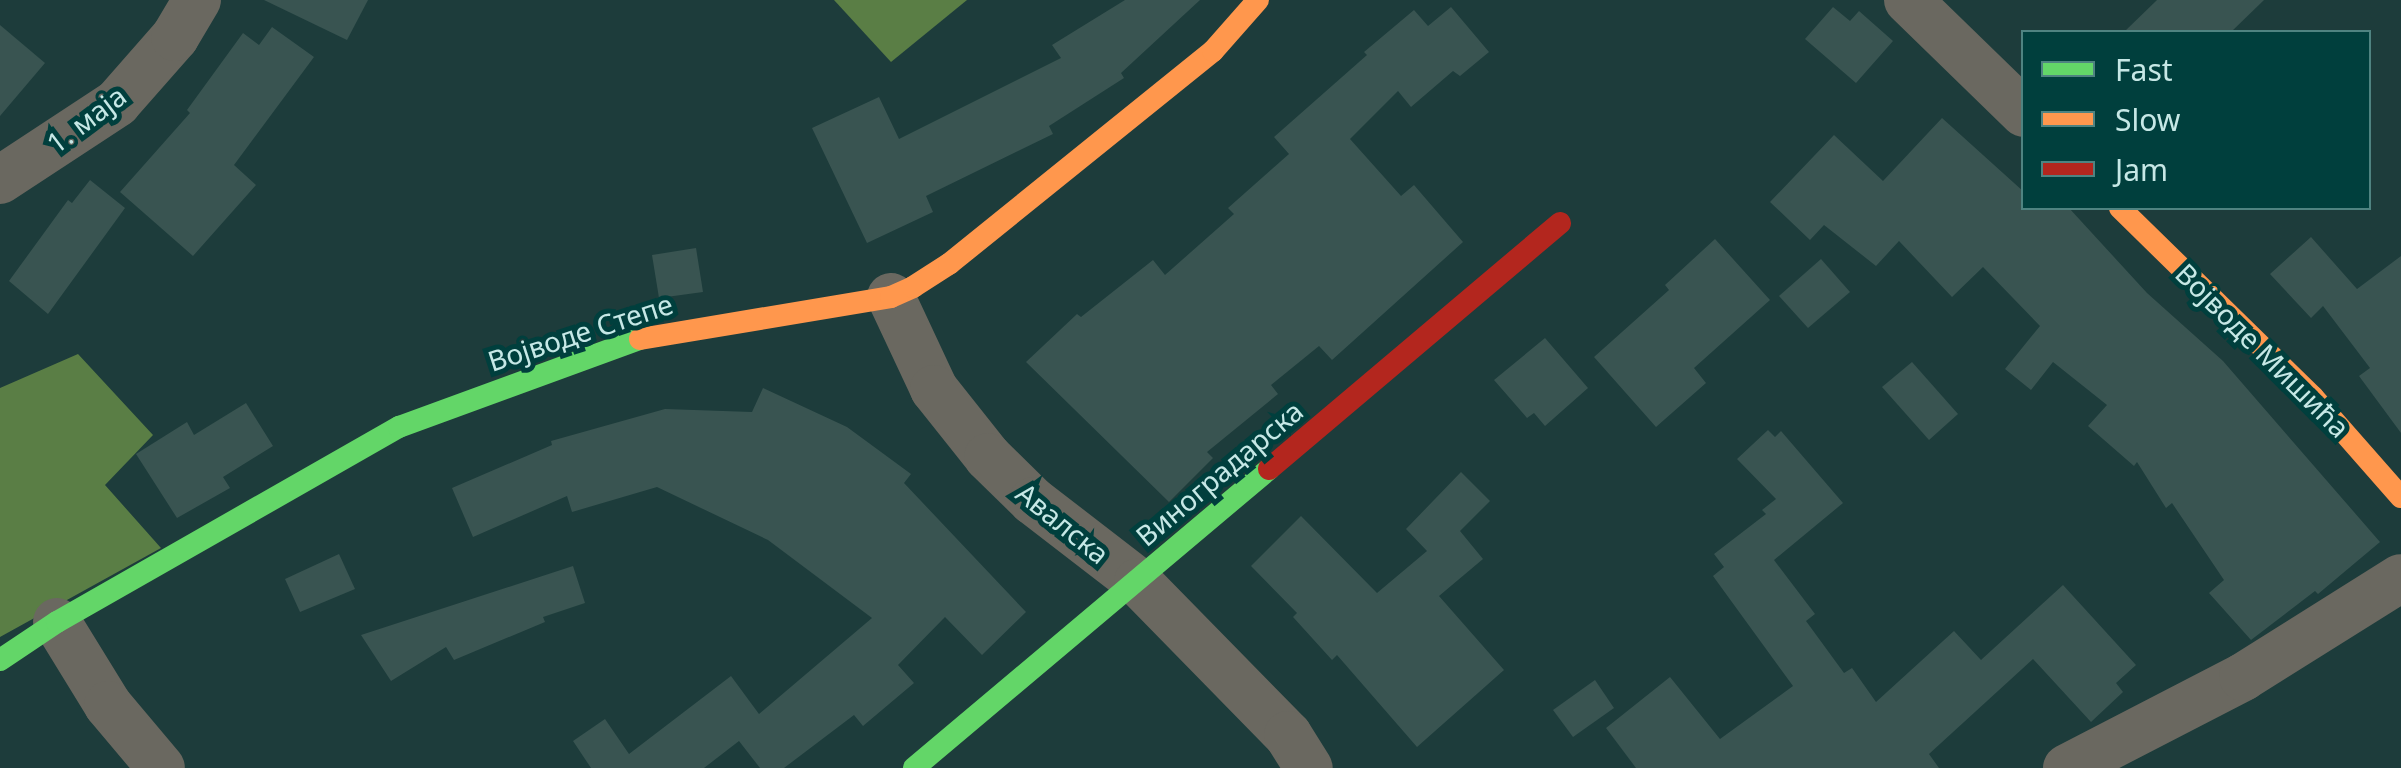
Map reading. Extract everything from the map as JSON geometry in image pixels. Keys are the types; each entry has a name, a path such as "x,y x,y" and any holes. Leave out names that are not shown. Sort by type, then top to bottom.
{"street":[{"name":"1. маја","path":"0,180 117,103 175,37 196,0"},
{"name":"Војводе Степе","path":"0,660 56,622 399,427 573,360 662,332 891,297 949,264 1213,51 1258,0"},
{"path":"1908,0 2021,111"},
{"name":"Војводе Мишића","path":"2122,210 2314,397 2401,497"},
{"name":"Виноградарска","path":"914,768 1560,222"},
{"name":"Авалска","path":"891,297 934,389 988,457 1033,501 1138,582 1288,735 1309,768"},
{"path":"2067,768 2243,677 2401,578"},
{"path":"56,622 108,705 161,768"}],"green space":[{"path":"834,0 967,0 891,62"},
{"path":"78,354 153,435 105,485 161,548 0,637 0,388"}],"building":[{"path":"264,0 368,0 347,40"},
{"path":"1125,0 1200,0 1121,73 1124,78 1049,126 1053,134 926,196 933,212 867,243 812,128 879,97 899,139 1061,58 1052,45"},
{"path":"2157,0 2264,0 2233,30 2126,30"},
{"path":"1451,7 1489,52 1460,76 1453,71 1411,107 1398,91 1350,139 1401,196 1414,185 1463,242 1332,360 1319,346 1271,385 1278,394 1207,452 1213,458 1169,502 1026,362 1077,314 1081,317 1153,260 1165,275 1234,214 1228,208 1289,154 1274,137 1367,55 1364,52 1414,10 1428,26"},
{"path":"1833,7 1850,21 1859,11 1893,41 1856,83 1805,39"},
{"path":"0,25 45,63 0,116"},
{"path":"272,27 314,57 234,165 256,185 193,256 120,192 190,113 187,110 243,33 259,45"},
{"path":"1942,118 2021,189 2021,210 2071,210 2147,293 2223,361 2380,542 2318,594 2315,591 2251,640 2209,593 2224,580 2172,503 2166,508 2137,462 2134,466 2088,426 2107,405 2053,362 2031,390 2005,369 2040,326 1983,267 1952,297 1899,241 1876,266 1824,225 1810,240 1770,202 1834,135 1883,181"},
{"path":"90,180 125,208 48,314 9,281 68,200 72,203"},
{"path":"2311,237 2357,289 2401,256 2401,433 2359,376 2370,368 2323,306 2311,318 2270,274"},
{"path":"1715,239 1770,300 1694,368 1706,383 1656,427 1594,357 1669,290 1665,285"},
{"path":"696,248 703,292 659,298 652,255"},
{"path":"1821,259 1850,292 1808,328 1779,296"},
{"path":"1545,338 1588,388 1545,426 1534,413 1527,418 1494,380"},
{"path":"1912,362 1958,414 1929,440 1882,387"},
{"path":"763,388 847,427 911,474 904,483 1026,612 982,655 945,617 898,665 914,683 863,726 854,715 784,768 760,768 739,741 704,768 591,768 573,741 605,719 629,754 731,676 759,714 872,618 768,540 657,487 572,512 567,496 473,537 452,488 552,445 551,441 665,409 752,412"},
{"path":"246,403 273,446 223,477 230,488 177,518 136,454 187,422 194,435"},
{"path":"1768,430 1775,437 1781,431 1843,503 1774,560 1815,614 1806,621 1844,673 1852,668 1876,702 1954,631 1981,660 2063,585 2136,665 2116,683 2123,692 2091,722 2033,659 1929,754 1939,768 1636,768 1606,728 1670,677 1720,739 1793,686 1713,576 1724,567 1714,554 1766,514 1762,510 1776,499 1737,459"},
{"path":"1461,472 1490,501 1460,531 1483,559 1439,596 1504,670 1417,747 1337,655 1332,660 1293,617 1297,613 1251,566 1301,516 1377,593 1427,551 1406,529"},
{"path":"339,554 355,589 300,612 285,579"},
{"path":"573,566 585,603 543,617 545,622 454,660 446,647 391,681 361,635"},
{"path":"1595,680 1614,708 1573,737 1553,710"}],"traffic: fast":[{"path":"0,660 57,622 399,427 640,339"},
{"path":"914,768 1269,469"}],"traffic: slow":[{"path":"640,339 891,297 913,287 949,264 1213,51 1258,0"},
{"path":"2122,210 2313,397 2401,497"}],"traffic: jam":[{"path":"1269,469 1560,223"}]}
